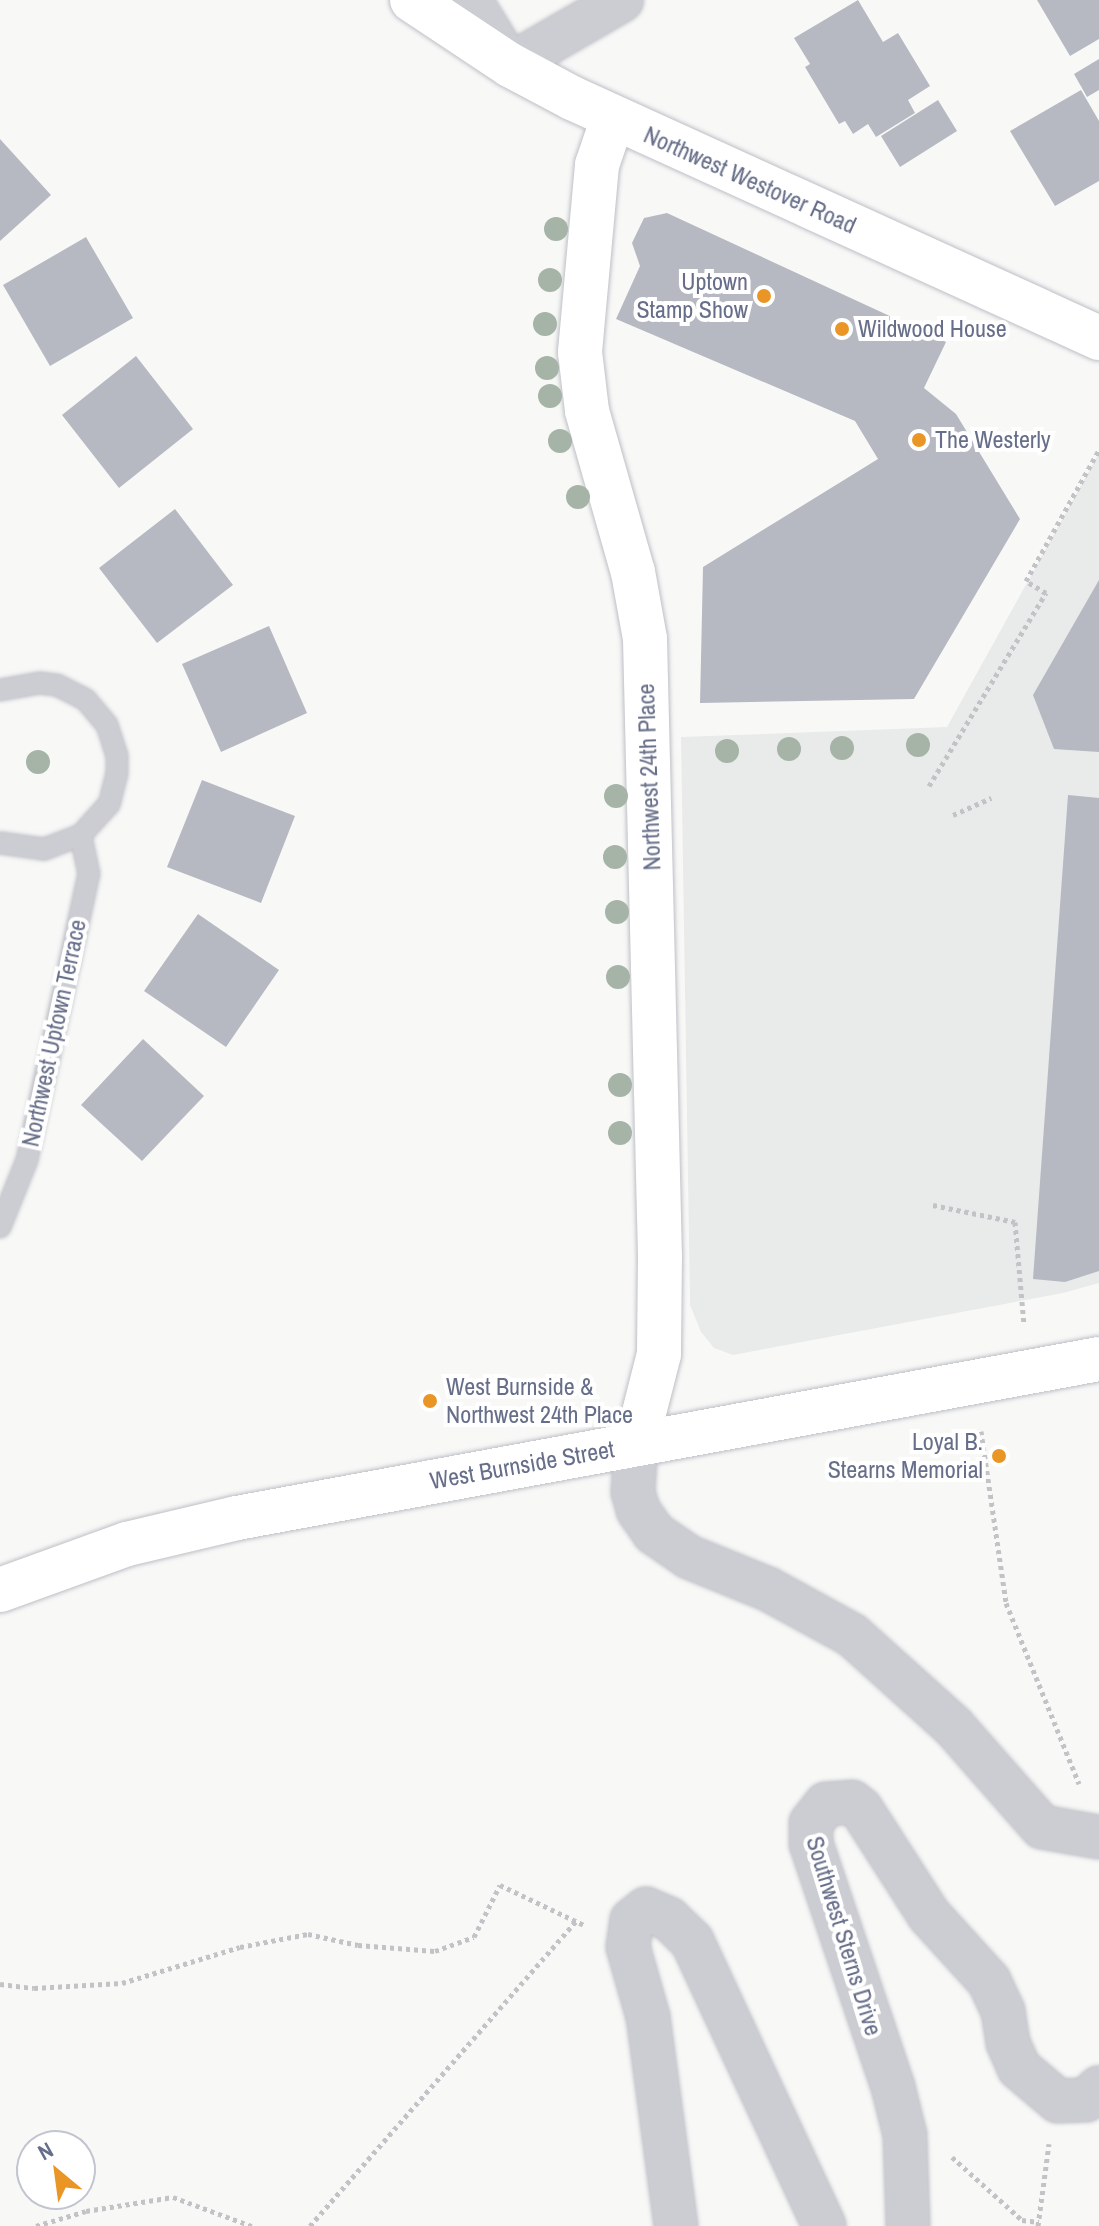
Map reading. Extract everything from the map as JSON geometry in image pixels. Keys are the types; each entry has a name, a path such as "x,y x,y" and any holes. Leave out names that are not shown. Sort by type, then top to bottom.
{"street":[{"name":"Northwest Westover Road","path":"412,0 510,65 613,118 1099,338"},
{"path":"470,0 510,65 622,0"},
{"name":"Northwest 24th Place","path":"613,118 597,165 580,352 587,411 641,607 651,784 660,1240 659,1354 636,1444"},
{"name":"West Burnside Street","path":"0,1590 127,1544 225,1521 1099,1359"},
{"path":"636,1444 633,1492 638,1510 654,1533 689,1557 768,1589 852,1635 954,1727 1042,1827 1090,1837"},
{"name":"Southwest Sterns Drive","path":"908,2226 905,2135 893,2087 811,1844 809,1833 817,1812 826,1804 839,1800 852,1802 861,1809 929,1915 989,1981 1003,2011 1008,2043 1019,2068 1058,2101"},
{"path":"676,2226 648,2017 628,1947 632,1920 646,1909 669,1919 692,1941 824,2226"},
{"path":"1058,2101 1086,2100 1099,2088"}],"lane":[{"path":"0,690 24,683 57,685 86,700 107,725 117,756 115,789 100,818 81,835 44,849 0,843"},
{"name":"Northwest Uptown Terrace","path":"0,1227 27,1160 89,874 81,835"}],"path":[{"path":"929,786 1046,593 1026,581 1099,450"},
{"path":"953,815 991,798"},
{"path":"933,1205 1015,1222 1028,1373"},
{"path":"975,1382 989,1508 1006,1603 1083,1794 1090,1837"},
{"path":"0,1984 34,1988 122,1983 240,1947 308,1934 358,1945 435,1951 474,1937 500,1885 628,1947"},
{"path":"310,2226 576,1921"},
{"path":"905,2135 925,2132 1022,2220 1039,2224 1058,2101"},
{"path":"36,2226 86,2211 173,2197 252,2226"}],"shaded area":[{"path":"1099,453 1099,1283 1063,1293 733,1355 714,1348 701,1332 690,1305 681,737 947,727"}],"building":[{"path":"858,0 883,42 898,33 930,86 908,100 915,113 876,137 868,124 853,134 845,121 839,124 805,67 810,64 794,38"},
{"path":"1037,0 1099,0 1099,39 1070,56"},
{"path":"1099,59 1099,90 1087,97 1074,74"},
{"path":"1081,90 1099,121 1099,181 1055,206 1010,131"},
{"path":"938,100 957,131 900,167 881,136"},
{"path":"0,139 51,195 0,241"},
{"name":"The Westerly","path":"667,213 946,342 924,388 956,414 1020,519 914,699 700,703 703,567 878,459 855,421 616,319 640,266 632,243 644,218"},
{"path":"86,237 133,318 50,366 3,285"},
{"path":"136,356 193,429 119,488 62,415"},
{"path":"175,509 233,585 157,643 99,568"},
{"path":"1099,580 1099,752 1054,749 1033,695"},
{"path":"269,626 307,713 221,752 182,664"},
{"path":"202,780 295,816 261,903 167,867"},
{"path":"1068,795 1099,798 1099,1271 1065,1282 1033,1279"},
{"path":"198,914 279,970 226,1047 144,991"},
{"path":"143,1039 204,1096 142,1161 81,1105"}],"place":[{"name":"Uptown Stamp Show","path":"764,296"},
{"name":"Wildwood House","path":"842,329"},
{"name":"The Westerly","path":"919,440"},
{"name":"West Burnside & Northwest 24th Place","path":"430,1401"},
{"name":"Loyal B. Stearns Memorial","path":"999,1456"}]}
